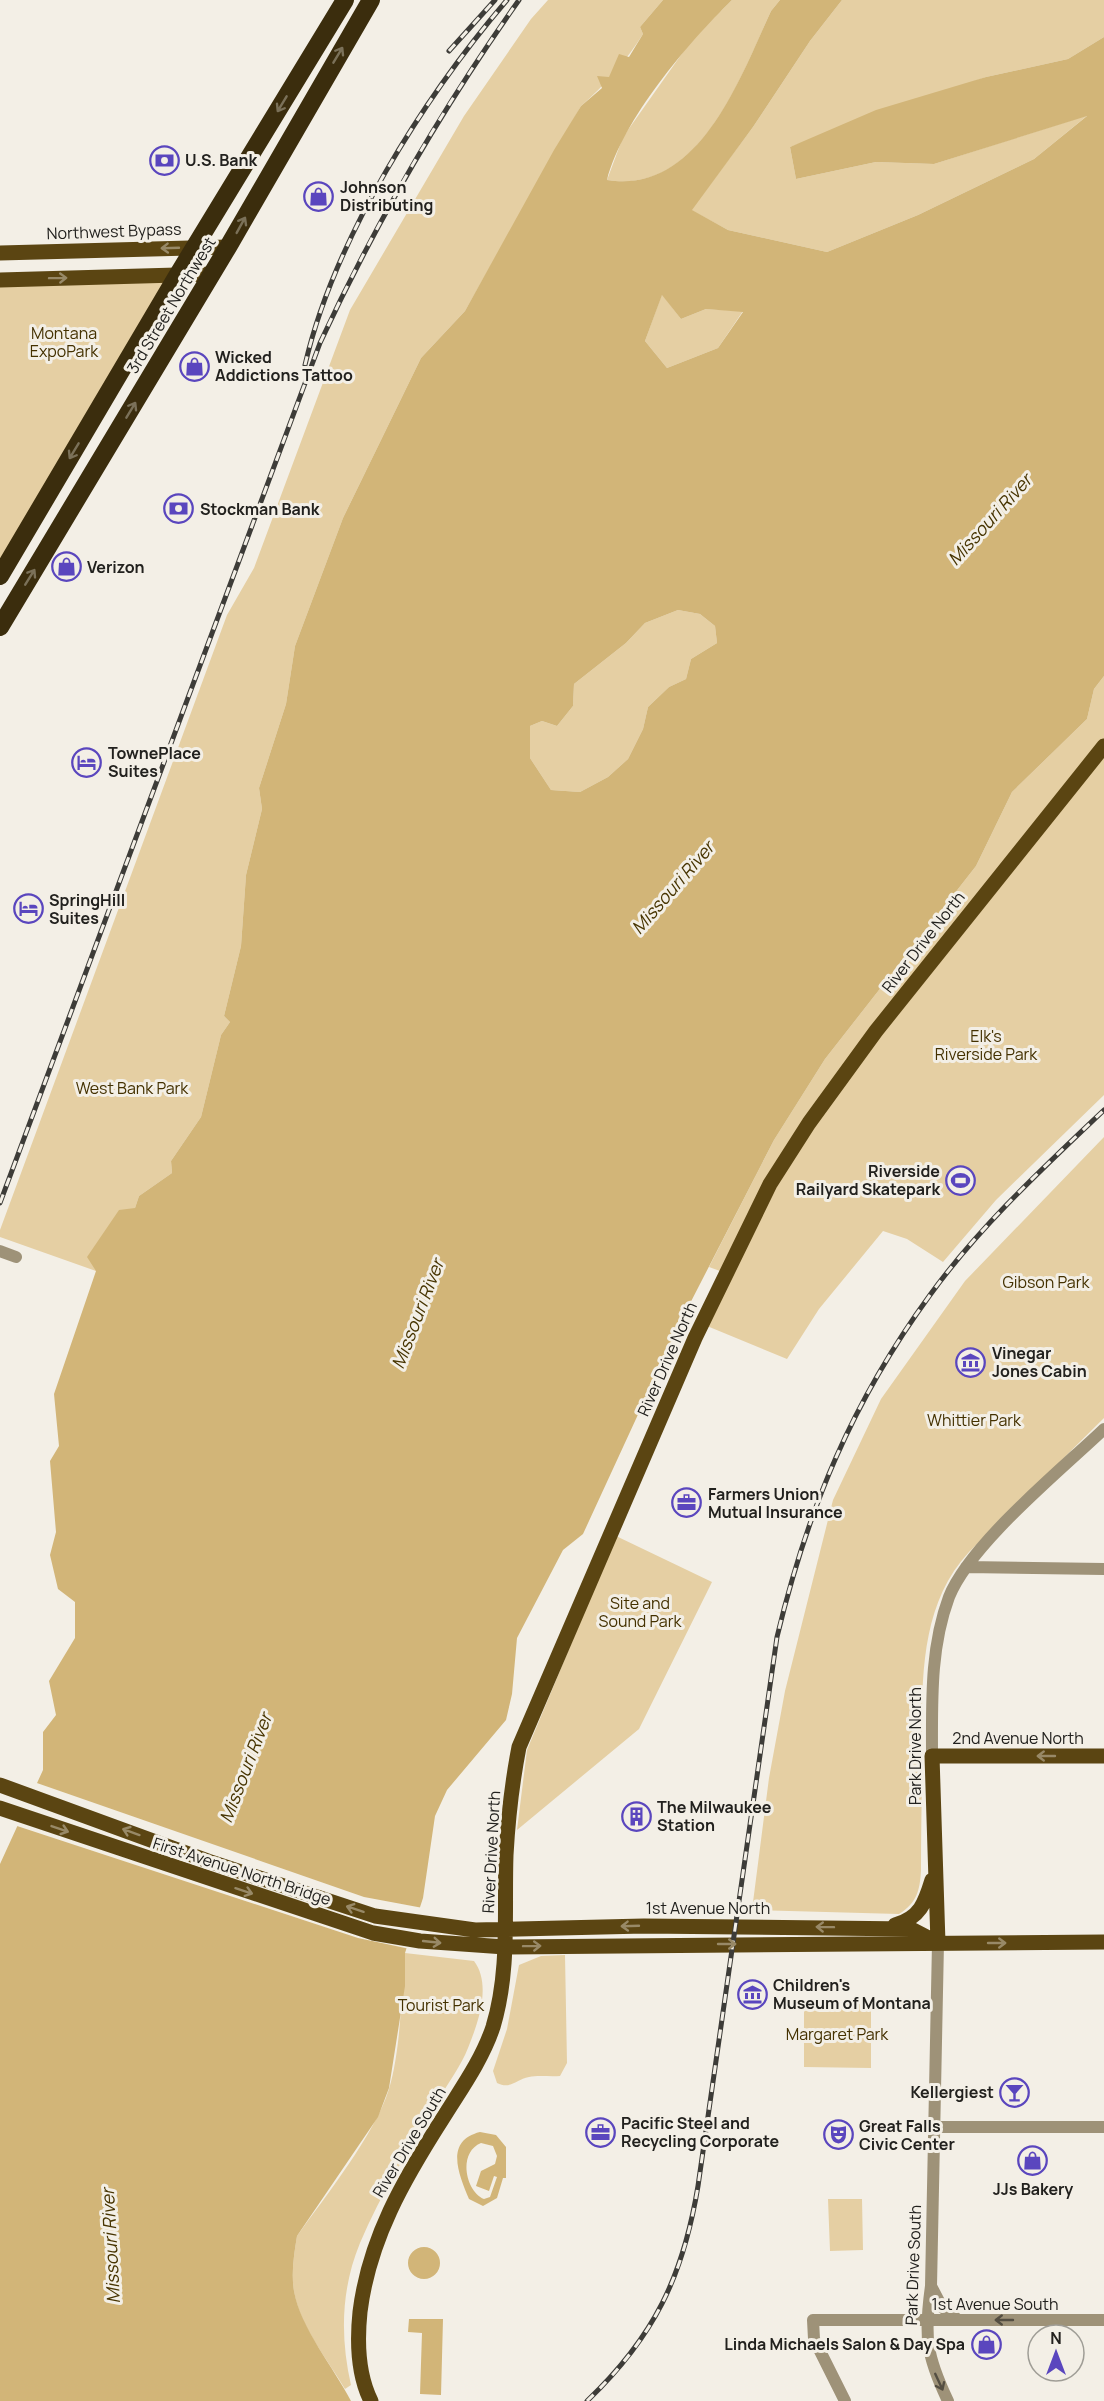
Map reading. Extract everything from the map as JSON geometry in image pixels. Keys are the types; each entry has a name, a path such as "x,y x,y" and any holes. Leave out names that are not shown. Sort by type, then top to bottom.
{"highway":[{"name":"3rd Street Northwest","path":"0,576 177,276 345,0"},
{"name":"3rd Street Northwest","path":"0,627 228,247 370,0"}],"main road":[{"name":"Northwest Bypass","path":"0,253 228,247"},
{"path":"0,280 212,274"},
{"name":"River Drive North","path":"469,2077 493,2027 500,1995 506,1930 508,1815 519,1747 695,1338 753,1214 804,1131 876,1031 1104,746"},
{"name":"2nd Avenue North","path":"932,1756 1104,1756"},
{"name":"Park Drive North","path":"932,1756 938,1943"},
{"name":"First Avenue North Bridge","path":"6,1787 208,1861 375,1916 475,1930"},
{"name":"First Avenue North Bridge","path":"2,1809 373,1934 474,1947"},
{"path":"884,1928 910,1920 918,1914 924,1904 935,1867"},
{"name":"1st Avenue North","path":"475,1930 644,1926 884,1928 911,1929 938,1943"},
{"name":"1st Avenue North","path":"474,1947 1104,1942"},
{"name":"River Drive South","path":"371,2401 361,2369 358,2331 363,2292 373,2251 388,2211 412,2167 469,2077"}],"street":[{"path":"0,1251 16,1257"},
{"name":"Park Drive North","path":"932,1756 933,1663 950,1595 966,1567 993,1536 1104,1429"},
{"path":"966,1567 1104,1569"},
{"name":"Park Drive North","path":"934,2127 938,1943"},
{"path":"934,2127 1104,2127"},
{"name":"Park Drive South","path":"934,2127 931,2286 926,2320 931,2364 948,2401"},
{"path":"931,2286 942,2307 958,2320"},
{"name":"1st Avenue South","path":"845,2401 814,2338 813,2320 1104,2320"}],"green space":[{"name":"West Bank Park","path":"548,0 663,0 640,27 643,34 622,63 581,106 465,311 421,358 343,518 295,646 286,704 259,788 262,809 246,875 241,946 224,1016 230,1022 221,1035 201,1117 171,1161 172,1173 139,1196 135,1208 96,1271 0,1237 0,1230 227,615 254,568 350,310 464,116 531,19"},
{"path":"732,0 780,0 771,11 730,98 712,127 691,151 667,169 639,180 607,180 623,137 693,38"},
{"path":"842,0 1104,0 1104,37 1068,59 986,77 790,147 796,179 876,162 934,164 1088,115 1034,159 918,215 827,252 728,230 691,210 753,127 810,41"},
{"name":"Montana ExpoPark","path":"177,276 0,575 0,280"},
{"path":"662,294 681,319 706,309 743,311 718,348 667,368 645,341"},
{"path":"678,610 700,614 715,626 717,643 691,659 686,679 669,687 648,707 643,729 628,759 608,777 580,792 551,790 530,758 530,726 542,721 557,726 573,706 574,684 626,643 645,623"},
{"name":"Elk's Riverside Park","path":"1104,676 1104,1095 996,1200 943,1262 907,1239 883,1231 819,1309 787,1359 707,1326 731,1275 709,1267 774,1140 825,1059 976,866 1012,792 1087,719 1094,689"},
{"name":"Whittier Park","path":"1104,1137 1104,1418 969,1552 953,1573 941,1596 932,1621 924,1672 921,1870 920,1884 914,1901 899,1914 752,1910 769,1778 785,1691 833,1500 881,1399 965,1281"},
{"name":"Site and Sound Park","path":"616,1536 712,1582 639,1729 517,1830 527,1750"},
{"name":"Tourist Park","path":"405,1953 474,1961 482,1981 482,2004 465,2055 407,2152 360,2243 349,2278 344,2313 345,2349 351,2385 345,2389 302,2317 294,2291 293,2263 297,2236 361,2145 389,2089 398,2040"},
{"path":"565,1955 567,2063 560,2076 529,2077 510,2085 497,2083 493,2071 507,2029 519,1965 541,1956"},
{"name":"Margaret Park","path":"804,2000 871,2001 871,2068 804,2067"},
{"path":"828,2199 862,2199 863,2250 830,2251"}],"water":[{"name":"Missouri River","path":"663,0 732,0 677,60 642,108 627,132 607,180 639,180 667,169 691,151 712,126 730,98 771,11 780,0 842,0 810,41 753,127 692,210 728,230 827,252 918,215 1034,159 1087,116 934,164 876,162 796,179 790,147 876,110 986,77 1068,59 1104,37 1104,676 1094,689 1087,719 1012,792 976,866 825,1059 774,1140 682,1319 583,1534 563,1550 517,1638 512,1694 506,1720 447,1790 435,1816 423,1898 405,1953 405,1986 389,2088 378,2117 297,2236 293,2277 297,2305 310,2333 351,2401 0,2401 0,1864 43,1770 43,1732 56,1715 49,1681 75,1638 75,1602 58,1589 50,1555 56,1532 50,1461 59,1446 54,1394 96,1271 87,1257 119,1210 135,1208 139,1196 172,1173 171,1161 201,1117 221,1035 230,1022 224,1016 241,946 246,875 262,809 259,788 286,704 295,646 343,518 421,358 465,311 554,150 581,106 602,88 597,76 609,77 619,54 629,57 643,34 640,27","holes":["662,295 681,319 706,309 743,312 718,348 667,368 645,341","678,610 700,614 715,626 717,643 691,659 686,679 669,687 648,707 643,729 628,759 608,777 580,792 551,790 530,758 530,726 542,721 557,726 573,706 574,684 626,643 645,623"]},
{"path":"480,2132 496,2135 506,2147 506,2178 503,2178 497,2198 483,2206 469,2199 461,2180 457,2160 462,2143 469,2136","holes":["481,2143 493,2146 497,2156 495,2164 481,2171 476,2186 489,2191 494,2176 497,2177 490,2197 484,2199 478,2195 469,2181 467,2163 469,2155"]},
{"path":"424,2247 435,2252 440,2263 435,2274 424,2279 413,2274 408,2263 413,2252"},
{"path":"409,2319 443,2319 441,2395 420,2394 422,2333 408,2332"}],"pier":[{"path":"34,1782 364,1897 423,1908 410,1949 358,1938 14,1825"}],"railway":[{"path":"449,51 495,0"},
{"path":"305,365 337,268 386,172 414,125 445,80 507,0"},
{"path":"0,1203 320,343 387,209 437,124 519,0"},
{"path":"587,2401 610,2377 648,2329 674,2277 692,2219 777,1637 789,1590 818,1500 855,1416 902,1335 930,1295 991,1222 1104,1110"}],"place":[{"name":"U.S. Bank","path":"164,160"},
{"name":"Johnson Distributing","path":"319,196"},
{"name":"Wicked Addictions Tattoo","path":"194,366"},
{"name":"Stockman Bank","path":"179,509"},
{"name":"Verizon","path":"66,567"},
{"name":"TownePlace Suites","path":"87,762"},
{"name":"SpringHill Suites","path":"28,909"},
{"name":"Riverside Railyard Skatepark","path":"961,1180"},
{"name":"Vinegar Jones Cabin","path":"971,1362"},
{"name":"Farmers Union Mutual Insurance","path":"687,1503"},
{"name":"The Milwaukee Station","path":"636,1816"},
{"name":"Children's Museum of Montana","path":"752,1994"},
{"name":"Kellergiest","path":"1015,2092"},
{"name":"Pacific Steel and Recycling Corporate","path":"600,2132"},
{"name":"Great Falls Civic Center","path":"838,2135"},
{"name":"JJs Bakery","path":"1033,2161"},
{"name":"Linda Michaels Salon & Day Spa","path":"986,2344"}],"park label":[{"name":"Gibson Park","path":"1046,1282"}]}
